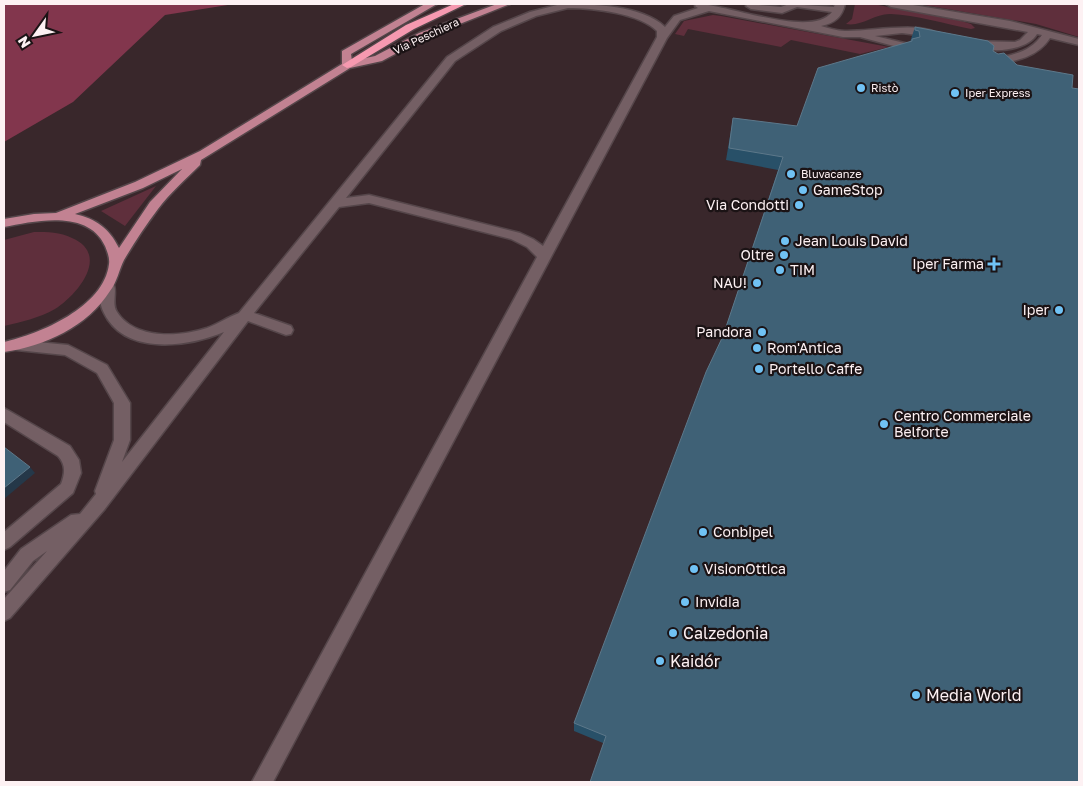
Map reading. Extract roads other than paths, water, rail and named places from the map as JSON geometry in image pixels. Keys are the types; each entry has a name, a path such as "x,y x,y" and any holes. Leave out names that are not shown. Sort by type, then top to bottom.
{"highway":[{"path":"347,65 410,27 461,4"}],"main road":[{"name":"Via Peschiera","path":"347,65 346,53 432,4"},
{"name":"Via Peschiera","path":"59,216 139,185 204,154 347,65 378,59 423,35 505,4"},
{"name":"Via Peschiera","path":"10,346 55,331 87,310 108,286 116,262 154,205 204,154"},
{"name":"Via Peschiera","path":"4,224 30,217 59,216 90,223 110,239 116,262"}],"lane":[{"path":"690,4 837,33 860,34 902,30 940,36"},
{"path":"741,4 782,10 795,4 813,8 840,7 837,14 828,22 806,26"},
{"path":"891,4 1034,30 1079,42"},
{"path":"4,612 98,505 246,315 451,59 497,29 552,8 579,5 600,6 642,16 652,20 662,30 662,37"},
{"path":"262,782 662,37 677,18 709,8"},
{"path":"962,40 1003,47 1018,45 1027,41 1034,30"},
{"path":"993,62 1026,56 1039,48 1048,33"},
{"path":"860,34 909,48"},
{"path":"335,204 368,200 514,236 530,242 539,248 544,258"},
{"path":"108,286 108,306 114,319 128,331 149,338 174,340 201,336 226,327 246,315"},
{"path":"246,315 286,330"},
{"path":"4,584 27,555 98,505 122,440 122,403 102,369 68,350 10,346"},
{"path":"4,414 64,451 72,460 73,473 67,488 4,542"}],"place":[{"name":"Ristò","path":"861,88"},
{"name":"Iper Express","path":"955,93"},
{"name":"Bluvacanze","path":"791,174"},
{"name":"GameStop","path":"803,190"},
{"name":"Via Condotti","path":"799,205"},
{"name":"Jean Louis David","path":"785,241"},
{"name":"Oltre","path":"784,255"},
{"name":"Iper Farma","path":"994,264"},
{"name":"TIM","path":"780,270"},
{"name":"NAU!","path":"757,283"},
{"name":"Iper","path":"1059,310"},
{"name":"Pandora","path":"762,332"},
{"name":"Rom'Antica","path":"757,348"},
{"name":"Portello Caffe","path":"759,369"},
{"name":"Centro Commerciale Belforte","path":"884,424"},
{"name":"Conbipel","path":"703,532"},
{"name":"VisionOttica","path":"694,569"},
{"name":"Invidia","path":"685,602"},
{"name":"Calzedonia","path":"673,633"},
{"name":"Kaidór","path":"660,661"},
{"name":"Media World","path":"916,695"}]}
